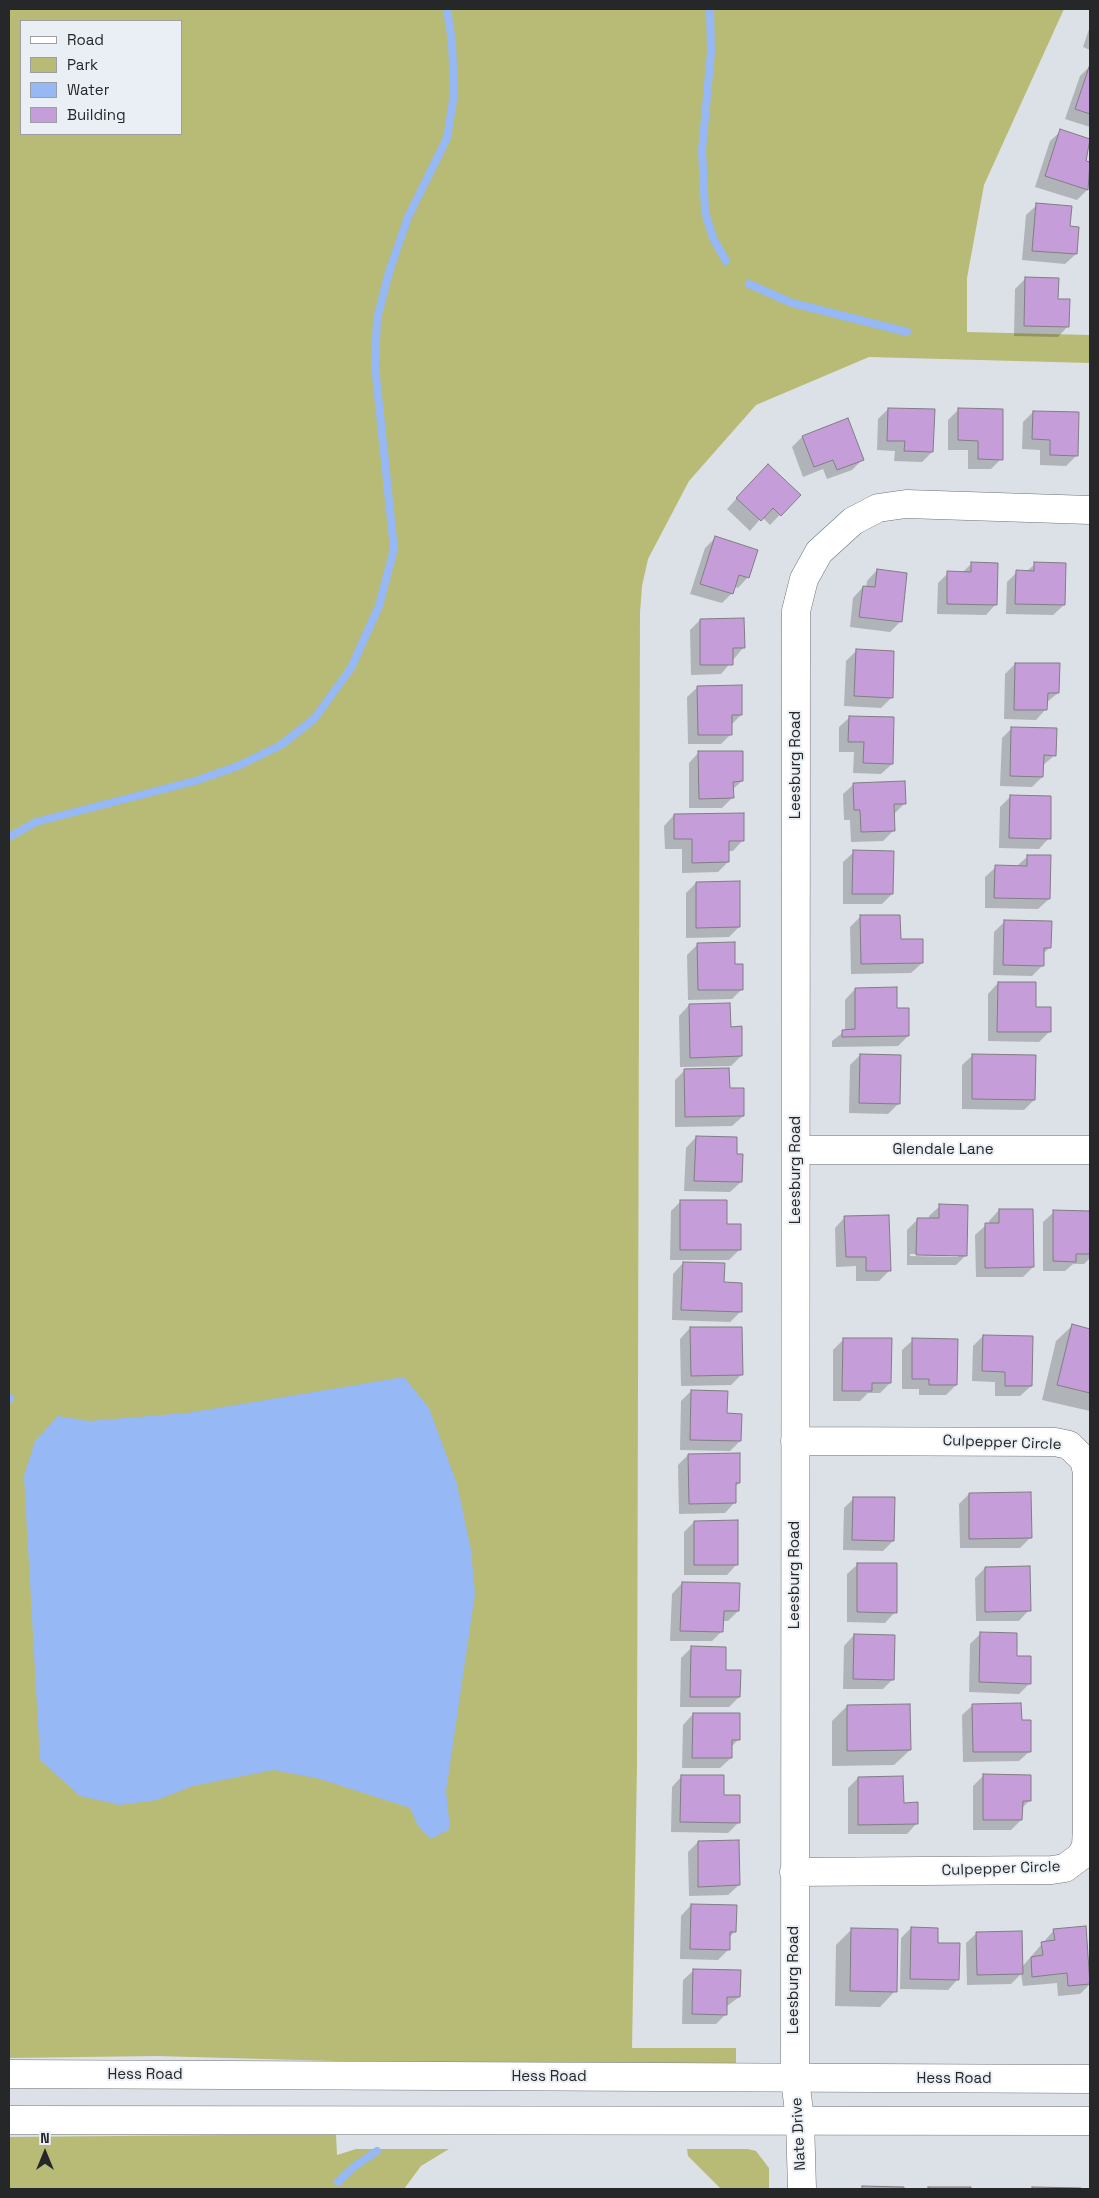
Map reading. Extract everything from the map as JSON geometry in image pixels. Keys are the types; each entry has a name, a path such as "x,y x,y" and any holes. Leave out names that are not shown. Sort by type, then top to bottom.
{"street":[{"name":"Leesburg Road","path":"795,2079 795,631 800,593 810,565 829,541 853,521 878,508 892,506 1090,510"},
{"name":"Glendale Lane","path":"796,1150 1090,1150"},
{"name":"Culpepper Circle","path":"794,1872 1052,1870 1065,1868 1081,1856 1086,1846 1087,1828 1087,1472 1084,1460 1069,1445 1055,1442 796,1441"},
{"name":"Hess Road","path":"9,2074 1090,2079"},
{"name":"Nate Drive","path":"795,2079 800,2120 802,2189"},
{"path":"9,2120 1090,2121"}],"green space":[{"path":"9,9 1064,9 984,185 967,278 967,332 1090,335 1090,363 869,357 756,405 689,481 648,559 642,586 640,613 637,1765 632,2048 736,2048 736,2063 334,2061 157,2056 9,2058"},
{"path":"336,2134 337,2155 356,2149 449,2149 421,2166 404,2189 9,2189 9,2137"},
{"path":"687,2149 748,2149 756,2151 769,2168 769,2189 721,2189 688,2156"}],"water":[{"path":"404,1377 429,1408 457,1484 471,1550 475,1594 446,1791 450,1829 431,1839 418,1826 410,1808 320,1779 273,1770 193,1786 157,1800 120,1805 80,1796 40,1760 24,1476 35,1441 58,1416 89,1421 187,1413"}],"building":[{"path":"1090,64 1090,114 1075,109"},
{"path":"1060,129 1090,139 1086,161 1090,162 1088,190 1045,176"},
{"path":"1036,203 1072,206 1070,226 1079,227 1077,254 1032,251"},
{"path":"1025,277 1059,278 1058,299 1070,299 1069,327 1024,326"},
{"path":"888,408 935,409 933,452 904,451 905,441 887,441"},
{"path":"958,408 1003,409 1003,460 978,459 978,441 958,440"},
{"path":"1033,411 1079,412 1078,456 1050,455 1050,440 1032,439"},
{"path":"848,418 864,460 837,470 833,460 814,467 802,436"},
{"path":"768,464 801,495 781,516 773,508 761,521 736,498"},
{"path":"715,536 758,550 749,578 739,575 733,594 700,584"},
{"path":"971,562 998,563 997,605 947,604 947,571 971,572"},
{"path":"1034,562 1066,563 1065,605 1015,604 1016,570 1034,571"},
{"path":"877,569 907,573 902,622 859,617 863,586 875,587"},
{"path":"744,618 745,648 733,648 733,665 700,665 700,619"},
{"path":"856,649 894,651 893,698 854,696"},
{"path":"1015,663 1060,663 1059,693 1048,693 1047,710 1014,710"},
{"path":"742,685 742,715 732,715 732,735 698,735 697,686"},
{"path":"849,716 894,717 893,764 863,763 864,742 848,742"},
{"path":"1011,727 1057,728 1056,756 1044,755 1043,777 1010,776"},
{"path":"698,751 743,751 743,781 733,782 734,798 699,799"},
{"path":"905,781 906,804 894,804 895,831 861,832 860,810 854,810 853,783"},
{"path":"1010,795 1051,796 1051,839 1009,838"},
{"path":"744,813 744,841 729,841 729,862 692,863 692,839 674,839 674,814"},
{"path":"853,850 894,851 893,894 852,894"},
{"path":"1027,855 1051,855 1050,899 994,898 995,865 1027,866"},
{"path":"740,881 740,927 696,928 696,882"},
{"path":"860,915 900,915 901,939 923,939 923,963 861,964"},
{"path":"1004,920 1052,921 1051,948 1044,948 1044,966 1003,965"},
{"path":"735,942 735,964 743,964 743,990 698,990 697,943"},
{"path":"998,982 1036,982 1036,1007 1051,1007 1051,1032 997,1032"},
{"path":"897,987 897,1008 909,1008 909,1036 842,1037 842,1030 855,1029 855,988"},
{"path":"730,1003 731,1027 742,1026 742,1056 690,1058 689,1004"},
{"path":"860,1054 901,1055 900,1104 859,1103"},
{"path":"972,1054 1036,1055 1035,1100 972,1099"},
{"path":"729,1068 730,1088 744,1088 744,1116 685,1117 684,1069"},
{"path":"696,1136 737,1137 737,1154 743,1154 742,1182 694,1181"},
{"path":"680,1200 727,1200 727,1224 741,1224 741,1250 680,1250"},
{"path":"939,1204 968,1205 967,1256 916,1255 917,1218 939,1218"},
{"path":"999,1209 1033,1209 1034,1267 985,1268 985,1223 999,1223"},
{"path":"1053,1210 1090,1211 1090,1254 1076,1254 1076,1262 1053,1261"},
{"path":"889,1215 891,1271 866,1271 866,1257 846,1257 844,1216"},
{"path":"683,1262 725,1263 724,1282 742,1283 742,1312 681,1310"},
{"path":"1072,1324 1090,1329 1090,1393 1057,1385"},
{"path":"690,1327 742,1327 743,1375 691,1376"},
{"path":"983,1335 1033,1336 1032,1386 1005,1386 1005,1372 982,1371"},
{"path":"843,1338 892,1338 891,1383 872,1383 872,1391 842,1391"},
{"path":"912,1338 958,1339 957,1385 929,1385 929,1379 912,1379"},
{"path":"691,1390 728,1391 727,1413 742,1414 741,1441 690,1440"},
{"path":"740,1453 740,1483 736,1483 736,1503 689,1504 688,1454"},
{"path":"1031,1492 1032,1538 969,1539 969,1493"},
{"path":"853,1497 895,1497 894,1541 852,1540"},
{"path":"738,1520 738,1565 694,1565 694,1521"},
{"path":"857,1563 897,1563 897,1613 857,1612"},
{"path":"1030,1566 1031,1611 985,1612 985,1567"},
{"path":"682,1582 740,1583 739,1611 724,1611 723,1632 680,1631"},
{"path":"980,1632 1017,1633 1017,1656 1031,1656 1031,1684 979,1682"},
{"path":"854,1634 895,1635 894,1680 853,1679"},
{"path":"691,1646 726,1647 726,1670 741,1670 740,1697 690,1697"},
{"path":"1021,1703 1022,1720 1031,1720 1031,1752 973,1752 972,1704"},
{"path":"910,1704 911,1750 847,1751 847,1705"},
{"path":"693,1713 740,1713 740,1740 732,1740 732,1758 692,1758"},
{"path":"983,1774 1031,1775 1031,1801 1023,1801 1022,1820 983,1820"},
{"path":"681,1775 724,1775 724,1795 740,1795 740,1823 680,1822"},
{"path":"903,1776 904,1803 918,1802 918,1824 858,1825 858,1777"},
{"path":"739,1840 740,1885 698,1887 698,1841"},
{"path":"691,1904 737,1905 736,1932 730,1932 730,1950 690,1949"},
{"path":"1086,1926 1090,1984 1068,1986 1067,1973 1032,1977 1031,1957 1043,1955 1041,1942 1055,1940 1053,1929"},
{"path":"911,1927 938,1928 938,1943 960,1943 959,1980 910,1979"},
{"path":"851,1928 898,1929 897,1992 850,1991"},
{"path":"1022,1931 1023,1974 977,1975 976,1932"},
{"path":"693,1969 741,1970 740,1997 727,1997 727,2015 692,2014"},
{"path":"862,2186 904,2187 904,2189 862,2189"},
{"path":"928,2187 971,2187 971,2189 928,2189"},
{"path":"1032,2187 1081,2188 1081,2189 1032,2189"}],"waterway":[{"path":"9,837 36,822 195,781 238,766 281,745 314,719 351,668 379,606 394,549 375,366 377,319 389,272 408,217 447,138 454,94 452,42 447,9"},
{"path":"710,9 711,52 702,150 705,212 713,238 726,261"},
{"path":"749,284 792,303 907,332"},
{"path":"338,2182 355,2166 377,2151"}]}
